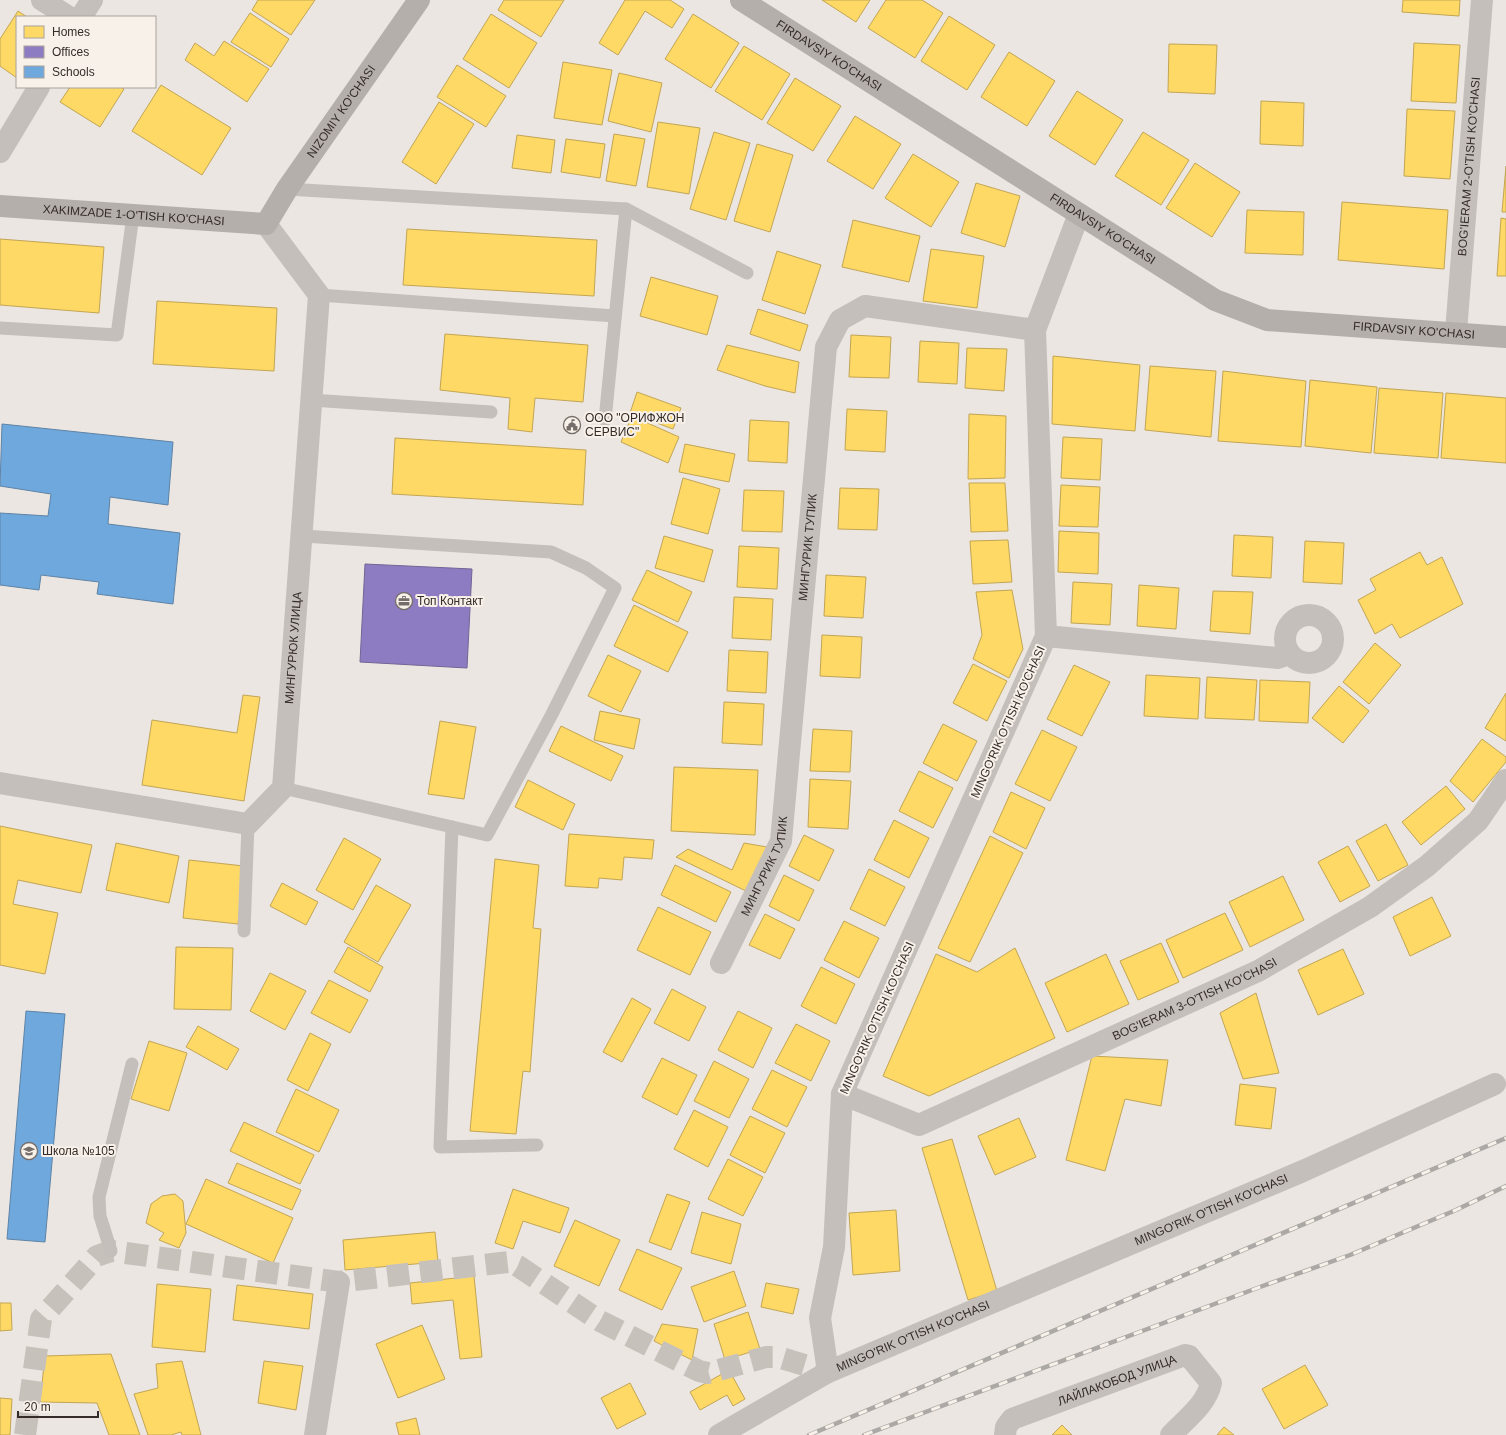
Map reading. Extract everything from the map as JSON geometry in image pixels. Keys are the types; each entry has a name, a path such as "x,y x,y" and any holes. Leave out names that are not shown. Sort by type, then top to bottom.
{"street":[{"path":"42,0 67,16"},
{"path":"82,16 92,0"},
{"name":"NIZOMIY KO'CHASI","path":"266,224 287,189 419,0"},
{"name":"FIRDAVSIY KO'CHASI","path":"741,0 1215,300 1267,320 1456,332 1506,337"},
{"name":"BOG'IERAM 2-O'TISH KO'CHASI","path":"1456,332 1482,0"},
{"path":"0,152 38,88"},
{"name":"XAKIMZADE 1-O'TISH KO'CHASI","path":"0,206 266,224"},
{"name":"MINGO'RIK O'TISH KO'CHASI","path":"1079,214 1035,330 1046,636 842,1094 834,1247 820,1318 828,1372 1303,1171 1495,1084"},
{"path":"266,224 319,295"},
{"name":"МИНГУРЮК УЛИЦА","path":"283,788 303,536 319,295"},
{"name":"МИНГУРИК ТУПИК","path":"721,963 781,840 826,347 840,320 865,306 1035,330"},
{"name":"MINGO'RIK O'TISH KO'CHASI","path":"1046,636 1278,658 1289,654"},
{"name":"BOG'IERAM 3-O'TISH KO'CHASI","path":"842,1094 919,1125 1258,971 1370,908 1427,866 1478,821 1506,780"},
{"path":"0,783 248,824 283,788"},
{"path":"315,1435 339,1282"},
{"name":"ЛАЙЛАКОБОД УЛИЦА","path":"1005,1435 1006,1427 1012,1419 1185,1355 1189,1356 1211,1383 1209,1392 1198,1408 1171,1435"},
{"path":"719,1435 828,1372"}],"lane":[{"path":"287,189 626,209 748,273"},
{"path":"605,420 626,209"},
{"path":"0,328 117,335 133,215"},
{"path":"319,295 615,316"},
{"path":"311,400 491,412"},
{"path":"283,788 487,835 552,714 615,588 586,568 551,552 303,536"},
{"path":"244,931 248,824"},
{"path":"452,827 440,1147 537,1145"},
{"path":"111,1251 100,1216 100,1197 132,1064"}],"building: Homes":[{"path":"258,0 315,0 291,35 252,10"},
{"path":"504,0 564,0 541,37 498,10"},
{"path":"625,0 670,0 684,9 672,28 645,11 618,55 599,43"},
{"path":"822,0 870,0 856,22"},
{"path":"886,0 922,0 943,13 915,58 868,28"},
{"path":"1403,0 1460,0 1459,16 1402,12"},
{"path":"18,11 26,16 16,16 16,77 0,66 0,39"},
{"path":"250,13 289,39 271,67 231,42"},
{"path":"491,14 537,43 509,88 463,59"},
{"path":"693,14 739,43 711,88 665,59"},
{"path":"949,16 995,45 967,90 921,61"},
{"path":"224,41 269,69 247,102 185,60 195,43 214,56"},
{"path":"1414,43 1460,45 1456,103 1411,101"},
{"path":"1169,44 1217,45 1215,94 1168,92"},
{"path":"744,46 790,74 762,120 715,91"},
{"path":"1009,52 1055,81 1027,126 981,97"},
{"path":"563,62 612,70 602,125 554,118"},
{"path":"457,65 506,96 486,127 437,97"},
{"path":"619,73 662,83 651,132 608,121"},
{"path":"795,78 841,106 813,151 767,123"},
{"path":"161,85 231,128 202,175 132,131"},
{"path":"69,88 124,89 100,127 60,102"},
{"path":"1077,91 1123,120 1095,165 1049,136"},
{"path":"1261,101 1304,103 1303,146 1260,144"},
{"path":"439,102 474,124 436,184 402,162"},
{"path":"1407,109 1455,111 1450,179 1404,176"},
{"path":"855,116 901,144 873,189 827,161"},
{"path":"658,122 700,128 689,194 647,187"},
{"path":"714,132 750,143 726,220 690,209"},
{"path":"1143,132 1189,160 1161,205 1115,176"},
{"path":"614,134 645,139 636,186 606,181"},
{"path":"517,135 555,140 551,173 512,168"},
{"path":"566,139 605,144 600,178 561,172"},
{"path":"757,144 793,155 770,232 734,221"},
{"path":"913,154 959,182 931,227 885,198"},
{"path":"1195,163 1240,192 1212,237 1166,208"},
{"path":"1506,166 1506,212 1502,212"},
{"path":"976,183 1020,196 1005,247 961,233"},
{"path":"1342,202 1448,210 1444,269 1338,260"},
{"path":"1247,210 1304,212 1303,255 1245,253"},
{"path":"1501,218 1506,219 1506,276 1497,276"},
{"path":"853,220 920,236 909,282 842,267"},
{"path":"407,229 597,240 594,296 403,285"},
{"path":"0,239 104,247 99,313 0,305"},
{"path":"931,249 984,256 977,308 923,301"},
{"path":"777,251 821,265 805,314 762,300"},
{"path":"651,277 718,296 707,335 640,316"},
{"path":"157,301 277,308 274,371 153,364"},
{"path":"758,309 808,325 800,351 750,334"},
{"path":"445,334 588,345 583,402 535,398 532,432 508,429 510,398 440,390"},
{"path":"851,335 891,337 889,378 849,377"},
{"path":"920,341 959,343 957,384 918,382"},
{"path":"727,345 799,362 795,393 765,386 717,370"},
{"path":"967,348 1007,349 1004,391 965,388"},
{"path":"1053,356 1140,365 1135,431 1052,424"},
{"path":"1150,366 1216,371 1211,437 1145,430"},
{"path":"1223,371 1306,381 1301,447 1218,441"},
{"path":"1310,380 1377,387 1371,453 1305,446"},
{"path":"1379,388 1443,393 1438,458 1374,453"},
{"path":"637,392 681,408 673,429 630,413"},
{"path":"1446,393 1506,398 1506,463 1441,458"},
{"path":"847,409 887,411 885,452 845,450"},
{"path":"969,414 1006,416 1005,478 968,479"},
{"path":"632,416 679,437 668,463 621,442"},
{"path":"750,420 789,422 787,463 748,461"},
{"path":"1063,437 1102,439 1100,480 1061,478"},
{"path":"395,438 586,450 583,505 392,494"},
{"path":"685,444 735,454 729,482 679,472"},
{"path":"683,478 720,489 708,534 671,524"},
{"path":"969,483 1005,483 1008,531 971,532"},
{"path":"1061,485 1100,487 1098,527 1059,526"},
{"path":"840,488 879,489 877,530 838,529"},
{"path":"744,490 784,491 782,532 742,531"},
{"path":"1059,531 1099,533 1098,574 1058,572"},
{"path":"1234,535 1273,537 1271,578 1232,576"},
{"path":"664,536 713,550 704,582 655,568"},
{"path":"1008,540 1012,582 973,584 970,541"},
{"path":"1305,541 1344,543 1342,584 1303,582"},
{"path":"739,546 779,548 777,589 737,587"},
{"path":"1420,552 1427,565 1442,557 1463,604 1400,638 1392,624 1375,634 1358,600 1376,590 1370,579"},
{"path":"647,570 692,592 678,622 632,600"},
{"path":"826,575 866,577 863,618 824,616"},
{"path":"1073,582 1112,584 1110,625 1071,623"},
{"path":"1139,585 1179,588 1176,629 1137,626"},
{"path":"1012,590 1023,649 1009,678 973,659 982,635 976,592"},
{"path":"1213,591 1253,592 1250,634 1210,631"},
{"path":"734,597 773,599 771,640 732,638"},
{"path":"634,605 688,632 668,672 614,646"},
{"path":"822,635 862,637 860,678 820,676"},
{"path":"1375,643 1401,665 1369,704 1343,682"},
{"path":"729,650 768,652 766,693 727,691"},
{"path":"608,655 641,671 621,712 588,696"},
{"path":"973,664 1007,681 987,721 953,703"},
{"path":"1074,665 1110,682 1082,736 1047,719"},
{"path":"1146,675 1200,678 1198,719 1144,716"},
{"path":"1207,677 1257,680 1254,720 1205,718"},
{"path":"1260,680 1310,682 1308,723 1259,721"},
{"path":"1339,686 1369,711 1343,743 1312,718"},
{"path":"1506,693 1506,741 1485,728"},
{"path":"243,695 260,697 244,801 142,785 152,720 237,733"},
{"path":"724,702 764,704 762,745 722,743"},
{"path":"600,711 640,719 634,749 594,740"},
{"path":"440,721 476,727 464,799 428,794"},
{"path":"943,724 977,741 957,781 923,763"},
{"path":"561,726 623,756 611,781 549,751"},
{"path":"813,729 852,731 850,772 810,771"},
{"path":"1042,730 1077,747 1050,801 1015,784"},
{"path":"1482,739 1506,757 1506,762 1473,802 1450,781"},
{"path":"674,767 758,770 755,835 671,831"},
{"path":"919,771 953,788 933,828 899,811"},
{"path":"810,779 851,781 848,829 808,827"},
{"path":"528,780 575,804 563,830 515,807"},
{"path":"1446,786 1465,809 1421,845 1402,822"},
{"path":"1011,792 1045,808 1026,849 993,832"},
{"path":"894,820 929,838 909,878 874,860"},
{"path":"1386,824 1408,865 1378,881 1356,841"},
{"path":"0,826 92,845 81,893 18,880 13,904 58,913 45,974 0,965"},
{"path":"569,834 654,840 652,859 624,857 622,880 599,878 598,888 565,886"},
{"path":"804,835 834,850 819,881 789,866"},
{"path":"990,836 1023,853 970,962 938,948"},
{"path":"344,838 381,859 353,910 316,890"},
{"path":"116,843 179,856 169,903 106,890"},
{"path":"744,843 767,847 748,892 676,857 688,849 732,870"},
{"path":"1348,846 1370,886 1340,902 1318,862"},
{"path":"495,859 539,865 533,928 541,929 530,1072 523,1071 516,1134 470,1131"},
{"path":"189,860 244,866 238,924 183,918"},
{"path":"675,865 731,892 716,922 661,895"},
{"path":"869,869 905,887 885,926 850,909"},
{"path":"784,875 814,890 799,921 769,906"},
{"path":"1283,876 1304,920 1250,947 1229,902"},
{"path":"282,883 318,902 306,925 270,906"},
{"path":"376,885 411,905 378,962 344,942"},
{"path":"1432,897 1451,936 1410,956 1393,917"},
{"path":"658,907 711,932 690,975 637,950"},
{"path":"1225,913 1243,950 1183,978 1166,940"},
{"path":"765,914 795,929 780,959 749,945"},
{"path":"844,921 879,938 859,978 824,960"},
{"path":"1161,943 1179,982 1138,1000 1120,961"},
{"path":"176,947 233,948 231,1010 174,1009"},
{"path":"348,947 383,967 370,992 334,972"},
{"path":"1015,948 1055,1038 929,1096 883,1076 936,954 977,972"},
{"path":"1343,949 1364,994 1318,1015 1298,970"},
{"path":"1106,954 1129,1004 1067,1032 1045,983"},
{"path":"821,967 855,984 836,1024 801,1006"},
{"path":"270,973 306,991 285,1030 250,1011"},
{"path":"329,980 368,1000 350,1033 311,1013"},
{"path":"672,989 706,1007 689,1041 654,1023"},
{"path":"1256,993 1279,1073 1243,1079 1220,1013"},
{"path":"632,998 651,1009 622,1062 603,1052"},
{"path":"738,1011 772,1028 753,1068 718,1050"},
{"path":"796,1024 830,1041 811,1081 775,1063"},
{"path":"198,1026 239,1049 227,1070 186,1047"},
{"path":"310,1033 331,1044 308,1091 287,1080"},
{"path":"149,1041 187,1053 169,1111 131,1099"},
{"path":"1092,1056 1168,1060 1161,1106 1125,1099 1105,1171 1066,1160"},
{"path":"662,1058 697,1075 677,1115 642,1097"},
{"path":"714,1061 749,1079 729,1118 694,1101"},
{"path":"772,1070 807,1087 787,1127 752,1109"},
{"path":"1240,1084 1276,1088 1271,1129 1235,1125"},
{"path":"296,1089 339,1110 319,1152 276,1132"},
{"path":"694,1110 728,1127 708,1167 674,1149"},
{"path":"750,1116 785,1133 765,1173 730,1155"},
{"path":"1019,1118 1036,1157 995,1175 978,1136"},
{"path":"244,1122 314,1155 300,1184 230,1151"},
{"path":"952,1139 997,1291 968,1300 922,1148"},
{"path":"728,1159 763,1177 743,1216 708,1199"},
{"path":"237,1163 301,1190 292,1210 228,1183"},
{"path":"206,1179 293,1218 273,1263 186,1224"},
{"path":"513,1189 569,1208 560,1233 523,1221 513,1249 495,1243"},
{"path":"175,1194 183,1201 186,1233 179,1248 159,1240 164,1233 146,1223 151,1204 162,1196"},
{"path":"667,1194 690,1202 671,1250 649,1242"},
{"path":"896,1210 900,1271 853,1275 849,1213"},
{"path":"702,1212 741,1224 731,1264 691,1253"},
{"path":"575,1220 620,1240 599,1286 554,1266"},
{"path":"435,1232 438,1262 345,1270 343,1240"},
{"path":"637,1249 682,1268 662,1310 619,1290"},
{"path":"734,1271 746,1306 704,1322 691,1287"},
{"path":"474,1276 482,1357 460,1359 453,1300 412,1304 410,1283"},
{"path":"766,1283 799,1289 793,1314 761,1307"},
{"path":"157,1284 211,1289 205,1352 152,1347"},
{"path":"237,1285 313,1294 309,1329 233,1320"},
{"path":"0,1303 11,1303 12,1330 0,1331"},
{"path":"748,1312 760,1349 725,1360 714,1324"},
{"path":"662,1324 698,1329 692,1360 654,1341"},
{"path":"422,1325 445,1379 398,1398 376,1344"},
{"path":"111,1354 140,1435 109,1435 97,1403 40,1402 45,1356"},
{"path":"182,1361 201,1435 182,1435 181,1432 171,1435 148,1435 134,1394 158,1388 156,1364"},
{"path":"264,1361 303,1366 296,1410 258,1403"},
{"path":"1305,1365 1328,1405 1284,1429 1262,1389"},
{"path":"729,1370 745,1399 733,1406 727,1395 700,1410 690,1392"},
{"path":"630,1383 646,1414 617,1429 601,1398"},
{"path":"0,1398 12,1399 10,1435 0,1435"},
{"path":"416,1418 420,1435 399,1435 396,1423"},
{"path":"1062,1425 1072,1435 1052,1435"},
{"path":"1224,1427 1234,1435 1217,1435"}],"building: Offices":[{"path":"365,564 472,569 467,668 360,662"}],"building: Schools":[{"path":"2,424 173,442 168,505 110,497 108,524 180,533 173,604 97,594 99,582 41,575 39,590 0,585 0,513 48,516 51,494 0,486"},
{"path":"26,1011 65,1014 45,1242 7,1239"}],"tunnel":[{"path":"25,1435 41,1319 97,1256 111,1251 339,1282 508,1262 518,1266 600,1321 699,1371 708,1373 766,1357 778,1357 828,1372"}],"railway":[{"path":"809,1435 1506,1138"},
{"path":"864,1435 1260,1287 1350,1255 1456,1210 1506,1186"}],"place":[{"name":"ООО \"ОРИФЖОН СЕРВИС\"","path":"572,425"},
{"name":"Топ Контакт","path":"404,601"},
{"name":"Школа №105","path":"29,1151"}]}
